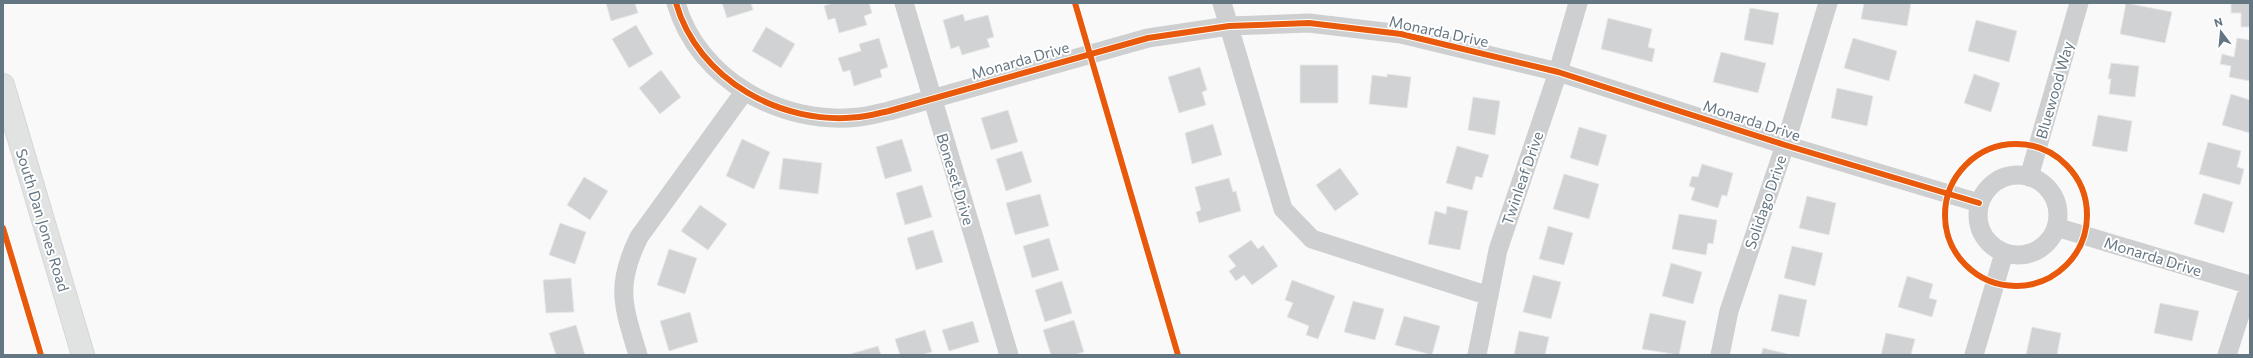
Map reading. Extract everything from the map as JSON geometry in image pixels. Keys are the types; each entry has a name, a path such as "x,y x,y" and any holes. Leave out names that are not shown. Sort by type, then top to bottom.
{"main road":[{"name":"South Dan Jones Road","path":"6,107 83,355"}],"street":[{"name":"Monarda Drive","path":"676,3 697,46 721,75 744,92 789,110 839,118 860,117 932,99 1148,38 1229,26 1309,23 1401,34 1558,72 1785,145 1979,203"},
{"name":"Boneset Drive","path":"904,3 1009,355"},
{"path":"1222,3 1283,209 1312,239 1489,296"},
{"name":"Twinleaf Drive","path":"1477,355 1498,250 1558,72 1578,3"},
{"name":"Solidago Drive","path":"1720,355 1729,311 1785,145 1828,3"},
{"name":"Bluewood Way","path":"2028,177 2079,3"},
{"path":"638,355 622,298 624,277 629,258 639,237 744,92"},
{"path":"2008,177 2028,177 2047,188 2055,200 2058,213 2056,227 2050,239 2040,248 2028,254 2014,256 2004,253 1988,243 1980,231 1977,217 1979,203 1985,192 1995,182 2008,177"},
{"name":"Monarda Drive","path":"2056,227 2250,285"},
{"path":"1974,355 2004,253"},
{"path":"2227,355 2250,285"}],"building":[{"path":"606,3 635,3 638,13 611,21"},
{"path":"722,3 751,3 753,10 727,18"},
{"path":"833,3 869,3 872,13 864,16 867,25 839,33 835,18 828,20 824,6"},
{"path":"1864,3 1911,3 1907,26 1861,19"},
{"path":"2126,3 2172,12 2165,43 2120,34"},
{"path":"2231,3 2250,3 2250,27 2241,27 2241,13 2231,13"},
{"path":"1750,8 1779,13 1773,45 1744,40"},
{"path":"963,14 965,21 988,15 994,37 987,39 990,47 962,55 959,46 951,49 943,20"},
{"path":"1608,18 1652,29 1648,47 1655,49 1652,62 1601,49"},
{"path":"1976,20 2017,31 2009,62 1968,51"},
{"path":"636,25 653,54 629,68 612,39"},
{"path":"766,27 795,44 781,68 752,51"},
{"path":"879,38 888,67 880,70 882,77 854,86 850,70 843,72 838,58 861,51 859,44"},
{"path":"1853,38 1897,51 1889,81 1844,68"},
{"path":"2237,38 2250,40 2250,81 2229,77 2231,66 2220,64 2222,54 2234,57"},
{"path":"1721,52 1766,63 1758,93 1713,82"},
{"path":"2111,63 2139,66 2135,97 2109,94 2111,79 2108,79"},
{"path":"1300,65 1338,65 1338,103 1300,103"},
{"path":"1200,67 1207,90 1202,92 1206,105 1179,113 1168,77"},
{"path":"661,70 681,97 660,114 639,88"},
{"path":"1387,74 1411,77 1407,108 1369,104 1372,75 1387,77"},
{"path":"1974,74 2000,83 1991,112 1964,103"},
{"path":"1837,88 1873,96 1867,126 1831,118"},
{"path":"2231,94 2250,100 2250,133 2222,125"},
{"path":"1473,97 1500,101 1495,135 1468,130"},
{"path":"1008,110 1018,142 991,150 981,118"},
{"path":"2098,115 2132,121 2127,152 2092,146"},
{"path":"1213,124 1222,155 1192,164 1185,133"},
{"path":"1579,127 1607,135 1598,166 1570,158"},
{"path":"742,139 770,152 754,189 726,176"},
{"path":"902,139 912,171 885,179 876,147"},
{"path":"2208,142 2241,151 2237,167 2244,169 2240,185 2199,174"},
{"path":"1457,146 1489,155 1482,178 1476,176 1472,190 1446,183"},
{"path":"1022,151 1032,182 1006,191 996,159"},
{"path":"783,158 822,163 818,194 779,189"},
{"path":"1702,164 1733,173 1727,196 1722,195 1718,208 1691,200 1695,188 1689,186 1692,176 1698,177"},
{"path":"1340,168 1359,194 1335,211 1316,185"},
{"path":"1564,174 1599,184 1589,219 1553,209"},
{"path":"584,177 608,191 590,220 567,205"},
{"path":"1229,178 1233,192 1236,191 1241,211 1199,223 1196,212 1201,210 1195,187"},
{"path":"922,185 932,217 905,225 896,193"},
{"path":"2203,193 2233,202 2224,233 2194,224"},
{"path":"1040,194 1049,226 1015,235 1006,203"},
{"path":"1807,196 1836,203 1829,235 1799,228"},
{"path":"700,205 727,224 708,250 681,231"},
{"path":"1447,206 1468,211 1460,250 1428,244 1435,211 1446,214"},
{"path":"1679,214 1717,220 1713,244 1708,243 1706,255 1672,249"},
{"path":"560,223 586,232 575,264 549,255"},
{"path":"1548,226 1573,233 1564,265 1539,259"},
{"path":"933,230 943,262 916,270 907,238"},
{"path":"1049,238 1059,270 1032,278 1023,246"},
{"path":"1251,240 1258,249 1263,245 1278,266 1252,285 1244,275 1236,281 1229,271 1236,266 1228,256"},
{"path":"1792,246 1823,253 1815,286 1784,278"},
{"path":"669,249 697,258 685,294 657,285"},
{"path":"1671,263 1702,272 1693,304 1662,296"},
{"path":"1533,275 1561,282 1551,319 1523,312"},
{"path":"1907,276 1933,284 1929,298 1937,300 1932,317 1898,307"},
{"path":"571,278 574,312 546,313 543,280"},
{"path":"1292,280 1335,296 1318,339 1306,335 1309,326 1287,317 1293,303 1285,300"},
{"path":"1062,281 1072,313 1045,322 1035,290"},
{"path":"1779,294 1807,300 1799,337 1771,331"},
{"path":"1353,301 1384,309 1375,340 1344,332"},
{"path":"2160,303 2199,311 2192,341 2154,333"},
{"path":"690,312 698,342 669,351 660,321"},
{"path":"1650,313 1686,321 1679,355 1642,349"},
{"path":"1404,316 1440,326 1432,355 1395,345"},
{"path":"1074,320 1084,352 1074,355 1051,355 1043,330"},
{"path":"973,321 979,342 949,351 942,330"},
{"path":"576,325 585,355 556,355 549,333"},
{"path":"2032,327 2061,333 2057,355 2026,355"},
{"path":"925,330 932,352 921,355 900,355 895,339"},
{"path":"1519,331 1549,337 1545,355 1514,355"},
{"path":"1886,333 1915,339 1911,354 1917,355 1881,355"},
{"path":"878,346 881,355 847,355"},
{"path":"1763,348 1788,354 1788,355 1761,355"}],"cycle path":[{"path":"676,3 687,30 703,55 723,75 747,92 773,105 801,114 830,118 859,117 889,111 1148,38 1229,26 1309,23 1401,34 1558,72 1785,145 1979,203"},
{"path":"1075,3 1178,355"},
{"path":"2016,144 2037,147 2061,160 2071,170 2084,194 2087,215 2084,236 2071,260 2061,270 2037,283 2016,286 1995,283 1971,270 1961,260 1948,236 1945,215 1948,194 1961,170 1971,160 1995,147 2016,144"},
{"path":"3,228 41,355"}]}
